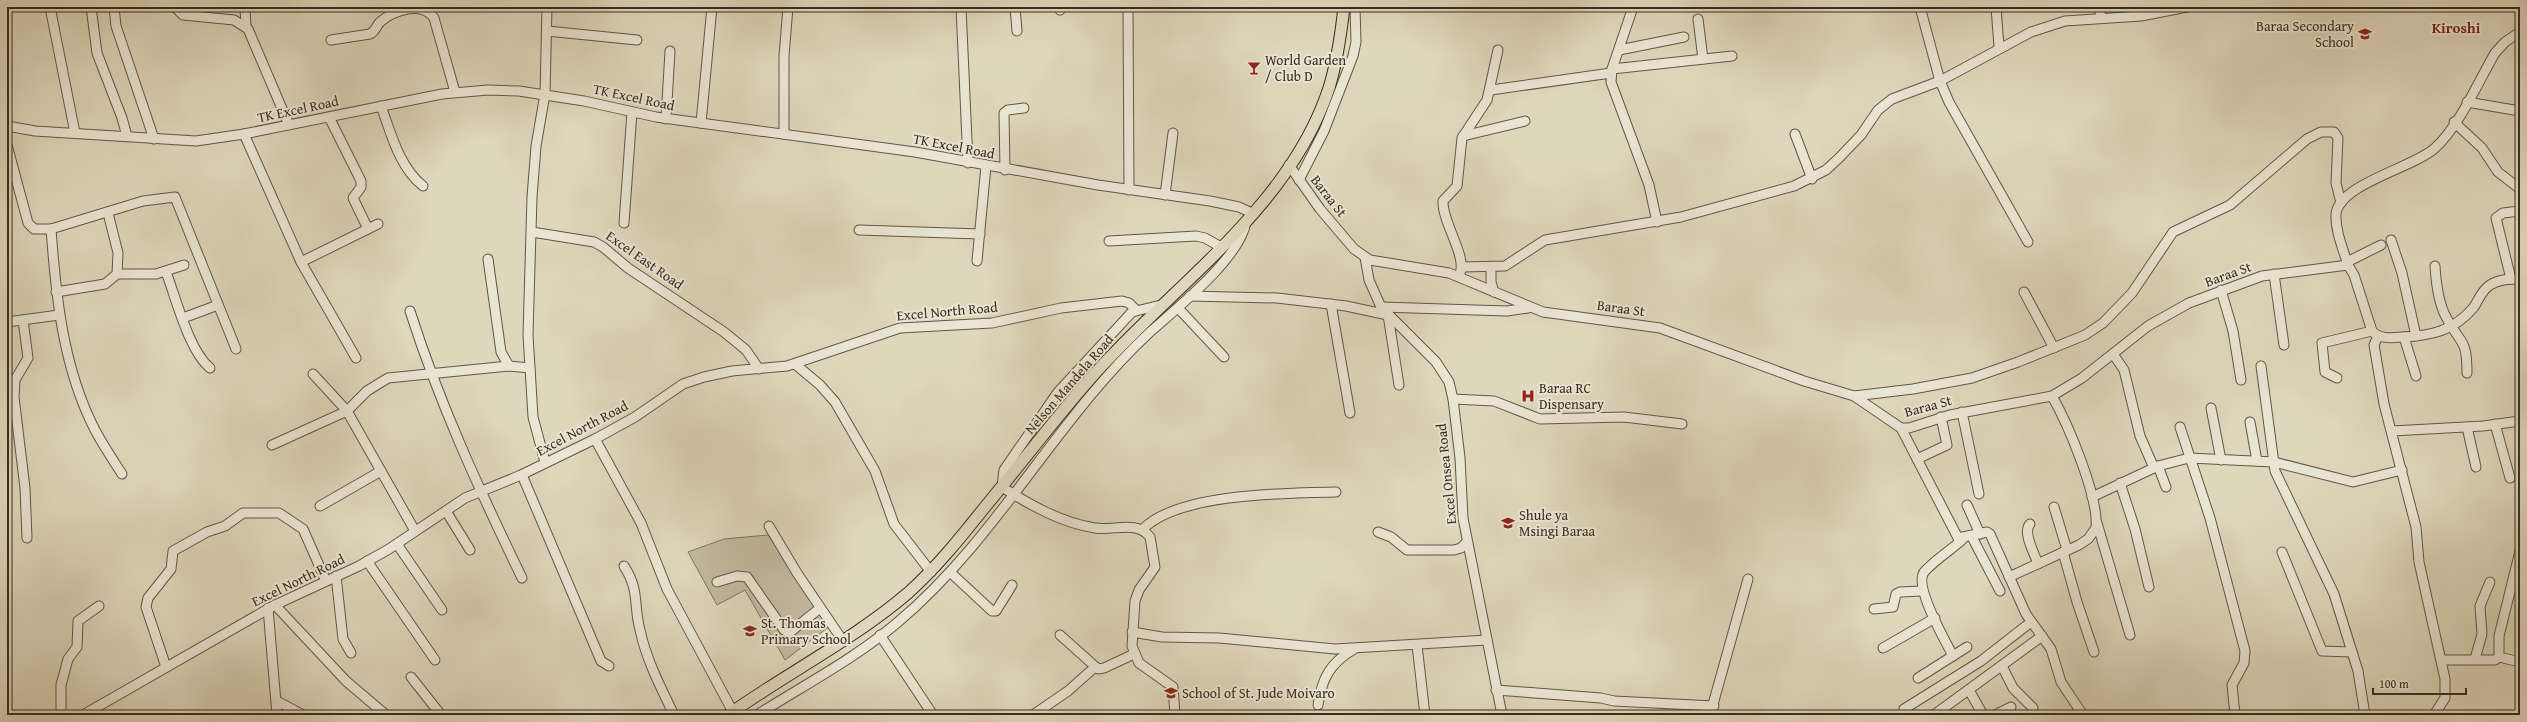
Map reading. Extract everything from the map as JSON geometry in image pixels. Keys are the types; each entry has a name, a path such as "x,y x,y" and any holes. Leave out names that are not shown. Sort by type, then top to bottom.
{"main road":[{"name":"Nelson Mandela Road","path":"731,713 843,640 903,596 930,572 1090,379 1161,305 1254,214 1289,165 1306,138 1328,90 1335,67 1344,7"}],"street":[{"path":"50,7 75,133"},
{"path":"91,7 97,53 122,118 127,136"},
{"path":"114,7 116,26 154,139"},
{"path":"175,7 183,15 225,18 246,27"},
{"path":"245,7 246,27 289,125"},
{"path":"545,462 533,417 530,368 529,260 532,232 536,146 545,94 547,7"},
{"path":"701,123 712,7"},
{"path":"784,134 784,56 788,7"},
{"path":"961,7 968,163"},
{"path":"1015,7 1017,31"},
{"path":"1128,7 1128,190"},
{"path":"1299,180 1324,131 1353,56 1356,42 1355,7"},
{"path":"1633,7 1611,71 1612,88 1633,139 1649,185 1657,222"},
{"path":"1920,7 1940,80 1991,180 2028,242"},
{"path":"1996,7 1999,47"},
{"path":"2099,7 2101,18"},
{"path":"1498,50 1491,90 1484,106 1463,136 1457,186 1445,199 1443,205 1461,272 1509,264 1541,242 1552,238 1657,222 1794,186 1826,170 1851,146 1884,105 1897,97 1940,80 1999,47 2053,23 2101,18 2139,11 2187,7"},
{"path":"2516,7 2520,9"},
{"path":"330,40 370,34 375,31 380,22 405,8 422,9 431,14 434,18 455,92"},
{"path":"1698,19 1703,59"},
{"path":"547,31 637,40"},
{"path":"2434,715 2446,693 2442,660 2418,558 2418,537 2384,404 2374,345 2375,334 2354,275 2347,263 2336,220 2336,212 2341,203 2372,180 2430,152 2454,122 2495,53 2505,42 2520,31"},
{"path":"1619,50 1684,37"},
{"path":"666,119 670,51"},
{"path":"1491,90 1611,71 1732,56"},
{"name":"TK Excel Road","path":"7,126 75,133 196,141 244,134 329,118 381,106 455,92 495,90 545,94 666,119 915,152 1005,170 1227,204 1254,214"},
{"path":"2467,102 2520,111"},
{"path":"381,106 408,170 423,186"},
{"path":"1005,170 1004,113 1008,110 1024,108"},
{"path":"624,223 632,112"},
{"path":"329,118 361,181 361,187 353,198 368,229"},
{"path":"1463,136 1525,121"},
{"path":"2454,122 2482,148 2498,172 2520,189"},
{"path":"1854,396 1953,382 1995,370 2054,348 2093,330 2117,310 2132,293 2170,236 2177,228 2230,205 2307,139 2321,132 2334,132 2338,138 2336,183 2341,203"},
{"path":"1165,195 1173,133"},
{"path":"244,134 301,262 356,358"},
{"path":"1795,134 1812,178"},
{"path":"7,145 28,223 34,229 51,229 108,213 143,201 175,197 236,349"},
{"name":"Baraa St","path":"1289,165 1299,180 1354,249 1364,257 1377,261 1443,271 1461,272 1494,292 1528,308 1543,312 1660,328 1804,381 1854,396 1901,428 1918,425 1962,412 2052,396 2082,378 2161,317 2221,290 2262,276 2347,263 2381,245"},
{"path":"977,261 986,166"},
{"path":"2337,378 2325,372 2322,343 2375,334 2404,337 2439,333 2453,327 2465,318 2488,287 2497,282 2515,279 2496,218 2503,213 2520,211"},
{"path":"56,292 105,284 116,274 118,254 108,213"},
{"path":"757,715 880,635 912,609 950,572 1104,378 1178,308 1234,249 1244,235 1246,222"},
{"path":"301,262 378,224"},
{"path":"51,229 59,315 84,403 95,430 122,474"},
{"path":"860,230 980,234"},
{"name":"Excel East Road","path":"532,232 594,242 603,246 628,268 724,332 746,350 759,369"},
{"path":"1109,241 1196,236 1205,238 1221,247"},
{"path":"2391,240 2402,272 2416,336"},
{"name":"Excel Onsea Road","path":"1364,257 1369,280 1381,307 1445,373 1453,398 1467,542 1502,715"},
{"path":"488,259 501,352 509,366"},
{"path":"116,274 148,274 166,272 184,265"},
{"path":"2436,266 2441,304 2466,348 2467,373"},
{"path":"1491,267 1491,282 1494,292"},
{"path":"166,272 183,318 199,354 210,368"},
{"path":"2274,274 2284,345"},
{"path":"2221,290 2233,331 2241,380"},
{"path":"2024,292 2054,348"},
{"path":"1190,296 1258,297 1331,304 1388,315 1399,385"},
{"name":"Excel North Road","path":"83,715 272,607 367,561 397,544 446,510 480,490 522,475 545,462 595,439 635,417 683,384 711,375 795,364 866,337 900,328 992,323 1061,308 1122,301 1130,303 1136,310"},
{"path":"1331,304 1350,413"},
{"path":"183,318 218,305"},
{"path":"1161,305 1136,310 1117,326 1048,404 1004,470 1002,487 1032,506 1070,522 1095,528 1142,529 1161,517 1222,498 1336,492"},
{"path":"1381,307 1506,311 1528,308"},
{"path":"1178,308 1224,357"},
{"path":"410,311 430,373 480,490 522,578"},
{"path":"7,322 59,315"},
{"path":"22,320 28,358 15,380 14,397 25,488 27,538"},
{"path":"2404,337 2416,376"},
{"path":"2114,354 2124,370 2140,436 2166,486"},
{"path":"795,364 820,385 836,402 875,471 894,524 930,572"},
{"path":"272,445 347,411 367,390 383,381 400,376 509,366 530,368"},
{"path":"2260,366 2276,474 2334,594 2358,671 2365,715"},
{"path":"313,374 347,411 415,531"},
{"path":"2052,396 2068,428 2092,497 2097,523 2130,635"},
{"path":"1453,398 1494,401 1540,419 1624,417 1682,424"},
{"path":"2211,408 2221,460"},
{"path":"1962,412 1980,494"},
{"path":"1917,459 1947,444 1941,417"},
{"path":"2392,431 2467,427 2520,421"},
{"path":"2250,422 2257,461"},
{"path":"2495,424 2510,478"},
{"path":"2180,426 2189,458 2210,518 2245,651 2244,663 2232,685 2235,715"},
{"path":"2467,427 2476,467"},
{"path":"1901,428 1956,536 1963,539"},
{"path":"595,439 641,523 667,589 731,713"},
{"path":"2092,497 2156,467 2189,458 2274,462 2353,482 2402,470"},
{"path":"320,506 381,471"},
{"path":"522,475 601,661 610,666"},
{"path":"2120,483 2137,535 2148,587"},
{"path":"1967,505 1976,535 2000,591"},
{"path":"2054,506 2077,602 2094,652"},
{"path":"446,510 470,550"},
{"path":"166,667 147,614 146,604 148,598 171,570 172,551 194,539 225,526 243,513 282,514 305,531 326,581"},
{"path":"2009,577 2088,539 2095,531 2097,523"},
{"path":"2030,524 2027,530 2028,536 2038,564"},
{"path":"769,526 820,608 843,640"},
{"path":"1142,529 1150,537 1155,567 1137,596 1132,632 1134,654 1142,665 1171,684 1173,688 1175,715"},
{"path":"1378,532 1391,537 1407,550 1454,550 1461,548 1467,542"},
{"path":"1953,656 1922,591 1921,581 1924,571 1963,539 1976,535 1990,534 2031,622 2051,649 2061,682 2083,715"},
{"path":"397,544 442,610"},
{"path":"2499,657 2499,636 2520,551"},
{"path":"2282,552 2322,651 2352,652"},
{"path":"367,561 435,660"},
{"path":"624,566 635,586 636,606 643,642 674,715"},
{"path":"950,572 992,611 996,611 1012,585"},
{"path":"336,576 343,638 351,653"},
{"path":"716,582 737,576 747,577 784,630 788,633 820,608"},
{"path":"1496,690 1600,698 1614,702 1712,710 1748,579"},
{"path":"2474,659 2482,634 2480,606 2490,582"},
{"path":"1874,609 1893,607 1896,594 1900,592 1922,591"},
{"path":"61,715 61,685 68,659 77,647 78,621 99,606"},
{"path":"272,607 277,715"},
{"path":"272,607 346,681 386,715"},
{"path":"1882,648 1935,618"},
{"path":"1904,709 1981,661 2031,622"},
{"path":"1132,632 1162,637 1219,638 1321,649 1355,649 1487,640"},
{"path":"880,635 933,715"},
{"path":"1060,635 1095,667 1104,668 1134,654"},
{"path":"1934,715 2042,636"},
{"path":"1416,645 1425,715"},
{"path":"1918,678 1967,647"},
{"path":"1318,705 1322,684 1327,671 1339,659 1355,649"},
{"path":"2442,660 2495,660 2499,657 2520,662"},
{"path":"2002,666 2013,688 2033,708"},
{"path":"1033,715 1068,691 1095,667"},
{"path":"411,677 441,715"},
{"path":"1969,690 1982,715"},
{"path":"277,701 302,715"},
{"path":"1995,715 2011,707"}],"shaded area":[{"path":"768,535 830,626 785,660 745,590 717,605 688,552 724,539"}],"place":[{"name":"Baraa Secondary School","path":"2365,34"},
{"name":"World Garden / Club D","path":"1254,68"},
{"name":"Baraa RC Dispensary","path":"1528,396"},
{"name":"Shule ya Msingi Baraa","path":"1508,523"},
{"name":"St. Thomas Primary School","path":"750,631"},
{"name":"School of St. Jude Moivaro","path":"1171,693"}],"district":[{"name":"Kiroshi","path":"2456,27"}]}
